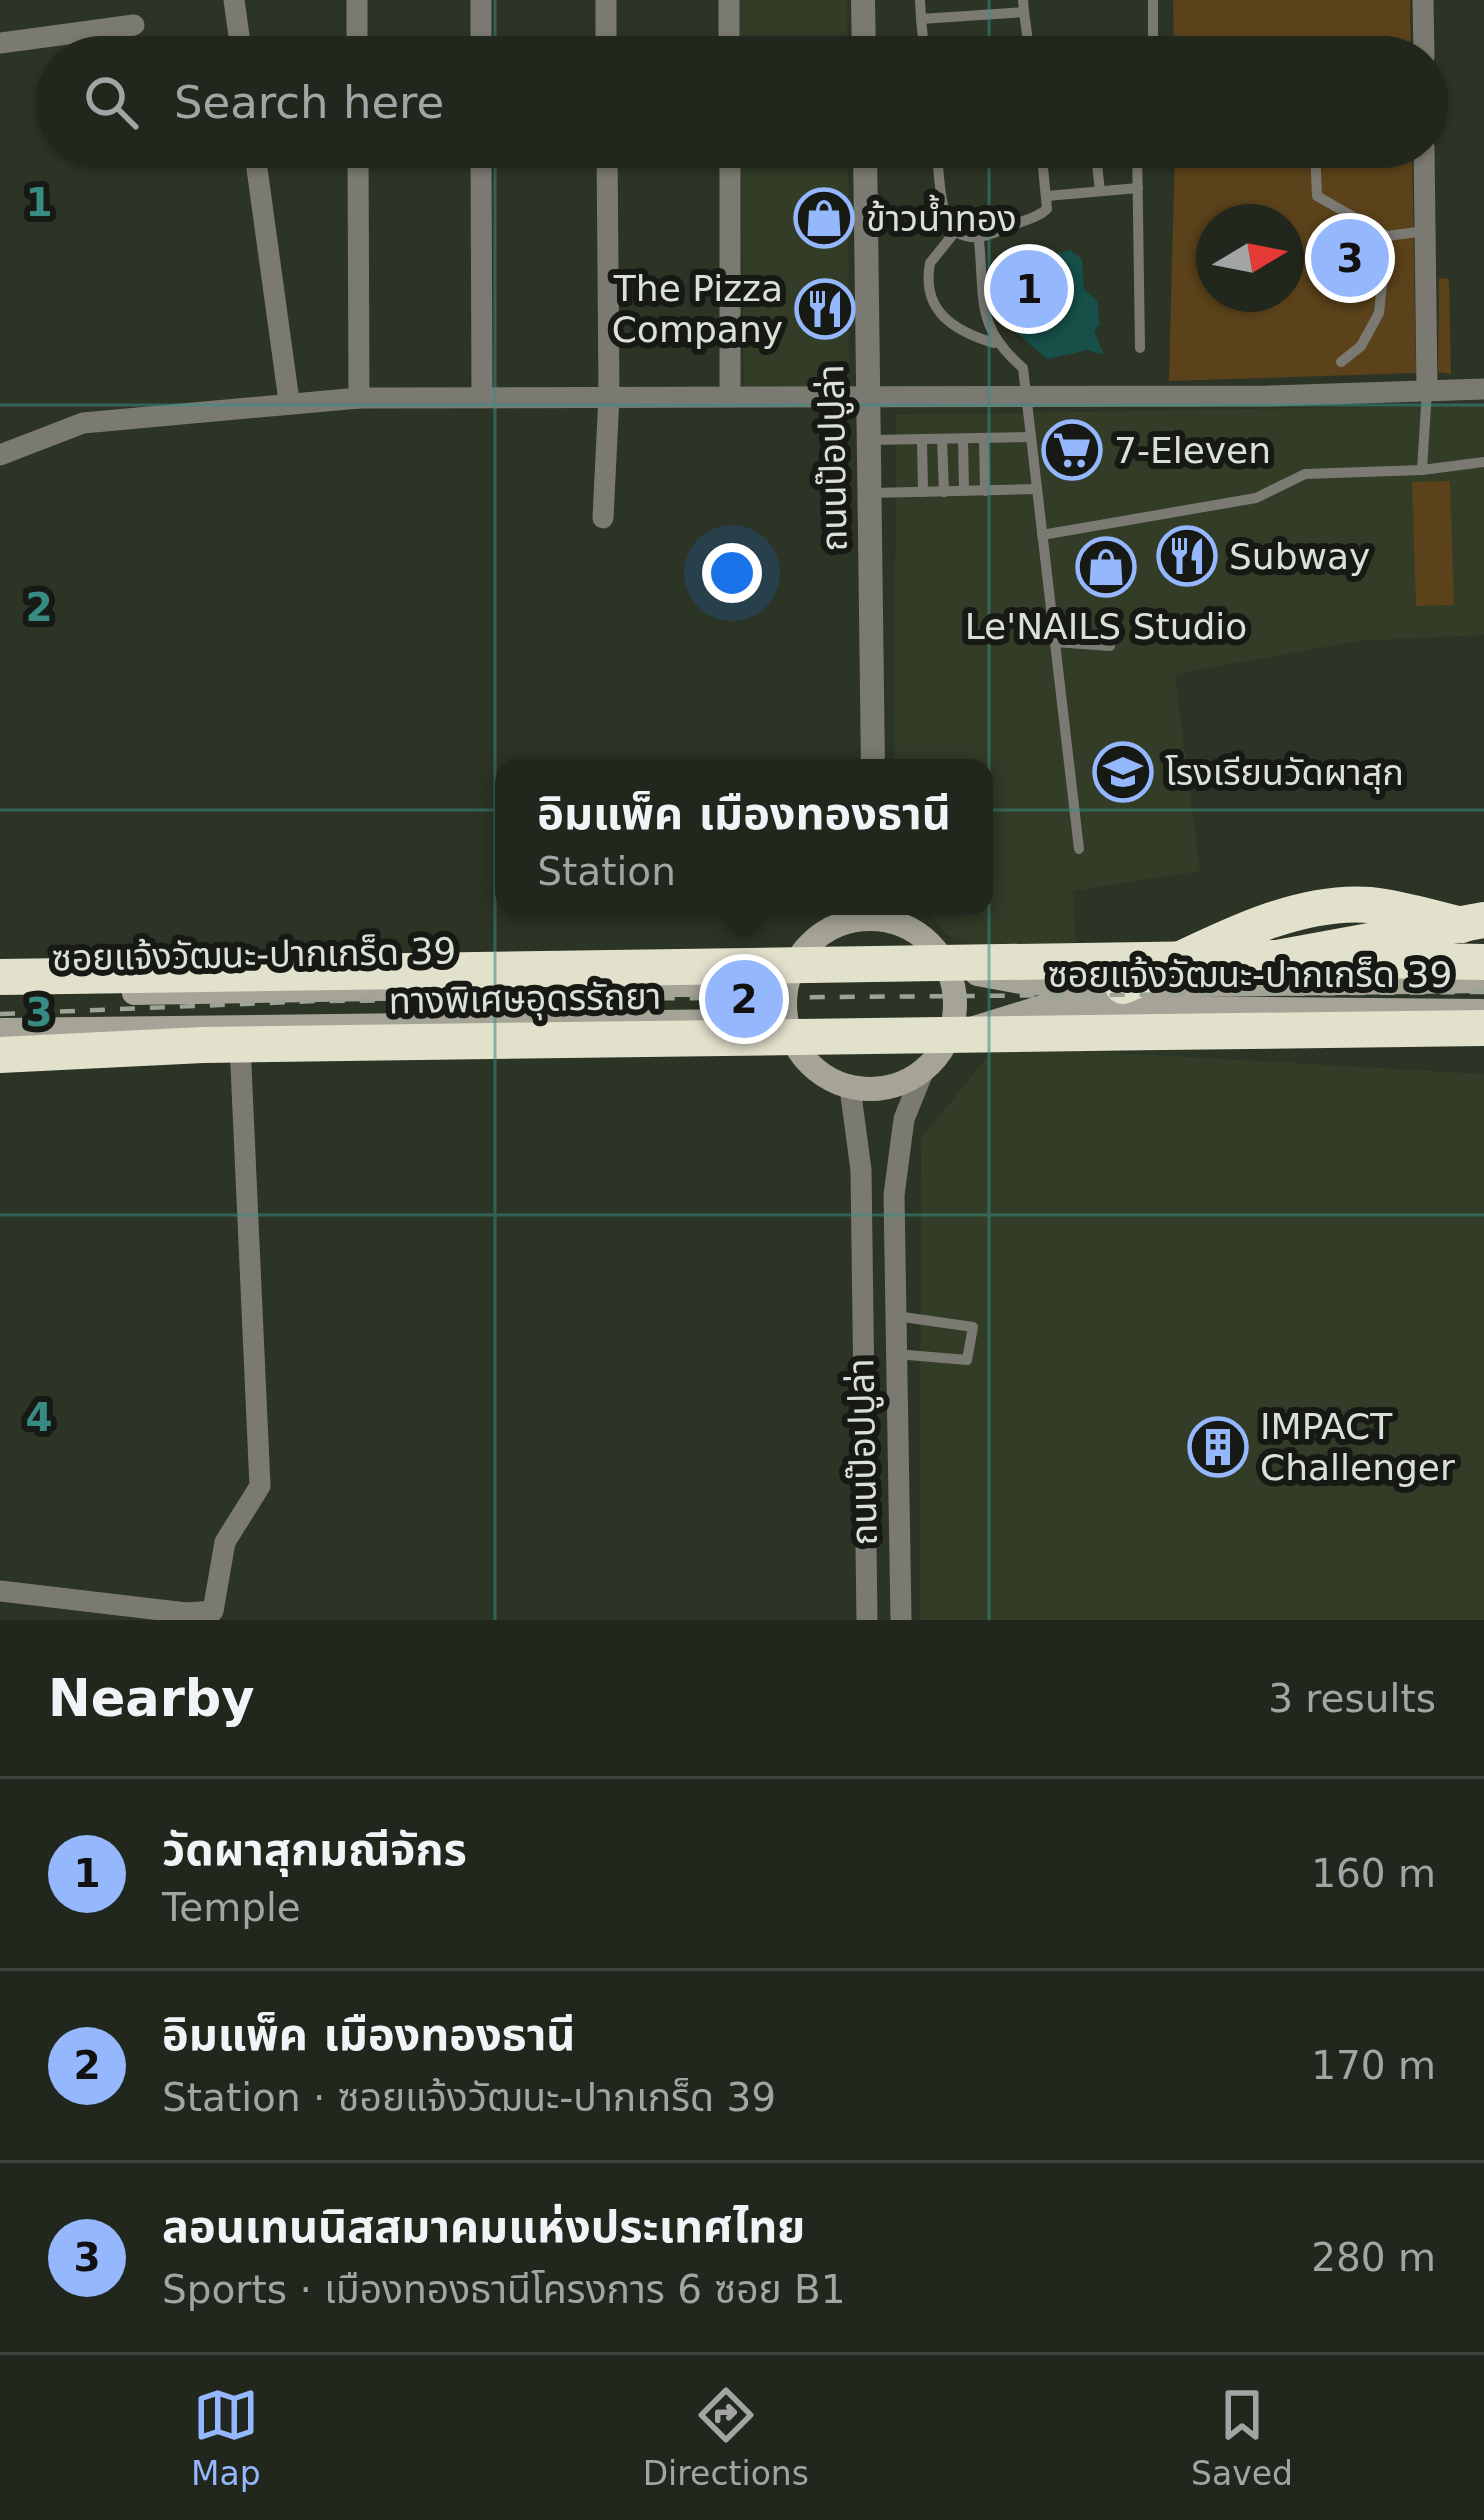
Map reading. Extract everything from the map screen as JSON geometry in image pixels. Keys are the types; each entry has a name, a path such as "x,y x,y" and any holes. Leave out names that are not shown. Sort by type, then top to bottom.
{"highway":[{"path":"1123,986 1278,919 1328,908 1369,905 1476,925"},
{"path":"1277,958 1476,925"},
{"name":"ทางพิเศษอุดรรัถยา","path":"0,977 1277,958 1484,962"},
{"name":"ทางพิเศษอุดรรัถยา","path":"0,1055 240,1044 1484,1028"},
{"path":"1372,1030 1484,1052"}],"main road":[{"name":"ซอยแจ้งวัฒนะ-ปากเกร็ด 39","path":"0,993 734,985 794,966 828,930 850,915"},
{"name":"ซอยแจ้งวัฒนะ-ปากเกร็ด 39","path":"895,915 926,940 947,968 1026,983 1484,981"},
{"path":"793,1042 785,1017 794,966"},
{"path":"850,1088 901,1085 922,1072 949,1036 955,1002 947,968"},
{"name":"ซอยแจ้งวัฒนะ-ปากเกร็ด 39","path":"949,1036 1042,1007 1484,1011"},
{"name":"ซอยแจ้งวัฒนะ-ปากเกร็ด 39","path":"0,1030 726,1020 766,1028 793,1042 817,1071 850,1088"}],"street":[{"path":"234,0 239,36"},
{"path":"357,0 357,36"},
{"path":"481,0 481,36"},
{"path":"606,0 606,36"},
{"path":"729,0 729,36"},
{"path":"863,0 864,36"},
{"path":"1423,0 1424,36"},
{"path":"52,36 134,25"},
{"path":"0,43 36,38"},
{"path":"257,168 290,401"},
{"path":"358,168 359,398"},
{"path":"481,168 482,397"},
{"path":"603,518 609,396 607,168"},
{"path":"730,168 730,394"},
{"name":"ถนนป๊อปปูล่า","path":"865,168 873,759"},
{"path":"1424,168 1427,389"},
{"path":"0,455 82,423 290,401 730,394 1270,396 1484,389"},
{"path":"0,1591 186,1613 213,1611 225,1542 260,1486 240,1044"},
{"name":"ถนนป๊อปปูล่า","path":"901,1620 896,1156 922,1072"},
{"name":"ถนนป๊อปปูล่า","path":"850,1088 861,1170 867,1620"}],"lane":[{"path":"920,0 923,36"},
{"path":"1153,0 1153,36"},
{"path":"921,19 1023,6 1027,36"},
{"path":"939,168 944,209 956,232 980,241 1039,216 1047,208 1044,168"},
{"path":"1097,168 1100,191"},
{"path":"1138,168 1140,348"},
{"path":"1316,168 1317,196 1387,236 1425,231"},
{"path":"1047,196 1138,188"},
{"path":"956,232 930,263 933,300 953,330 994,343 1023,368 1079,849"},
{"path":"1341,362 1360,346 1379,313 1387,236"},
{"path":"980,241 986,325 994,343"},
{"path":"1422,470 1427,389"},
{"path":"868,440 1031,437"},
{"path":"942,439 944,492"},
{"path":"963,439 964,491"},
{"path":"984,439 985,491"},
{"path":"922,440 923,492"},
{"path":"1042,535 1256,498 1305,474 1422,470 1484,462"},
{"path":"868,493 1037,490"},
{"path":"1055,643 1111,646"},
{"path":"896,1316 973,1327 967,1360 896,1354"}],"shaded area":[{"path":"739,0 847,0 847,36 740,36"},
{"path":"1173,0 1410,0 1411,36 1174,36"},
{"path":"741,168 848,168 849,390 744,391"},
{"path":"1174,168 1412,168 1416,373 1169,381"},
{"path":"1439,278 1449,279 1451,374 1438,372"},
{"path":"1484,405 1484,635 1360,641 1175,674 1200,871 1073,891 1076,943 978,946 945,934 931,915 993,915 993,759 894,759 896,415"},
{"path":"1450,481 1454,605 1416,606 1412,482"},
{"name":"IMPACT Challenger","path":"996,1046 1484,1074 1484,1620 920,1620 921,1138"}],"water":[{"path":"1031,244 1051,255 1070,250 1082,259 1084,289 1097,301 1100,325 1094,330 1104,355 1088,350 1047,359 1011,328 1008,268"}],"railway":[{"path":"0,1014 317,1001 1484,992"}],"place":[{"name":"ข้าวน้ำทอง","path":"824,218"},
{"name":"ลอนเทนนิสสมาคมแห่งประเทศไทย","path":"1350,258"},
{"name":"วัดผาสุกมณีจักร","path":"1029,289"},
{"name":"The Pizza Company","path":"825,309"},
{"name":"7-Eleven","path":"1072,450"},
{"name":"Subway","path":"1187,556"},
{"name":"Le'NAILS Studio","path":"1106,567"},
{"name":"โรงเรียนวัดผาสุก","path":"1123,772"},
{"name":"อิมแพ็ค เมืองทองธานี","path":"744,999"},
{"name":"IMPACT Challenger","path":"1218,1447"}]}
